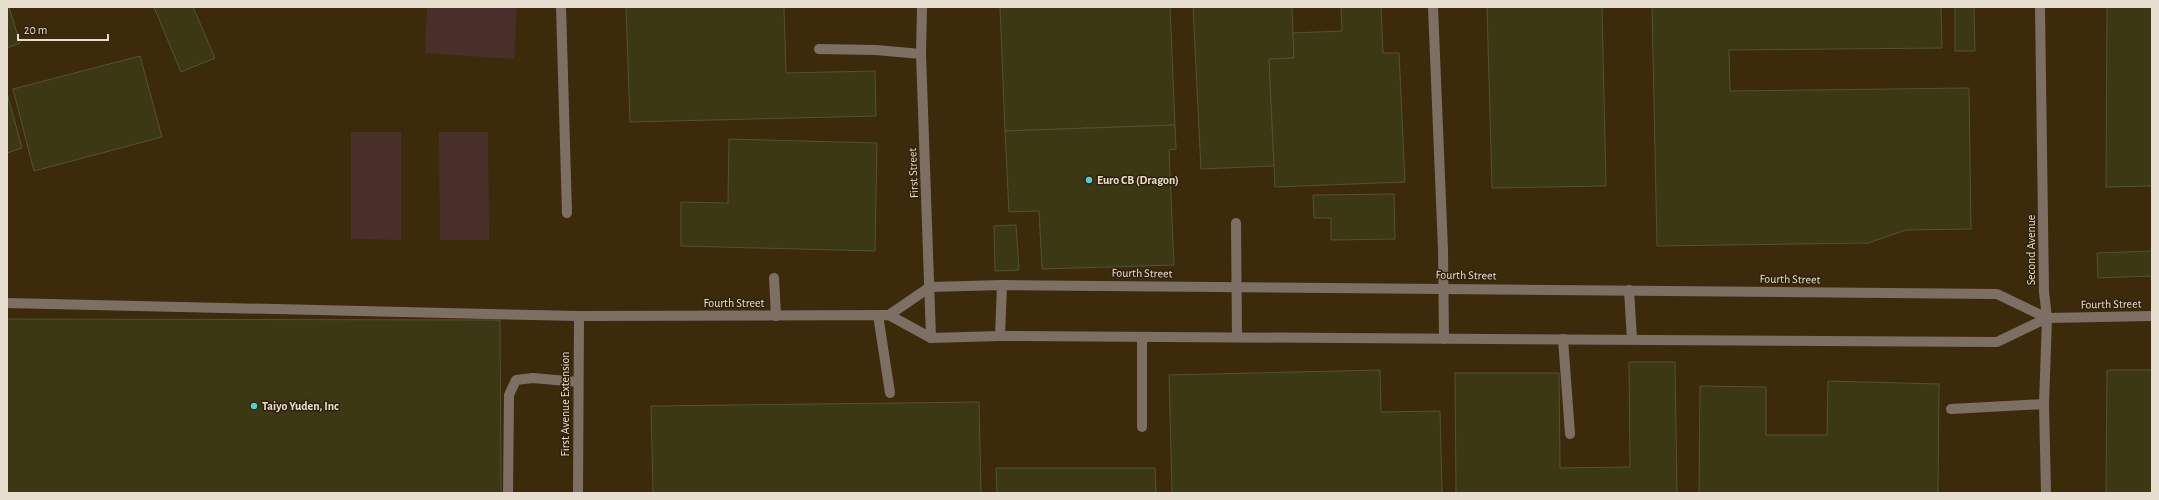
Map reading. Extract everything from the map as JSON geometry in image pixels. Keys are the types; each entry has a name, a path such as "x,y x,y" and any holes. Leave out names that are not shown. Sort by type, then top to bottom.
{"street":[{"path":"561,7 567,213"},
{"name":"First Street","path":"922,7 921,54 931,338"},
{"path":"1433,7 1443,250 1444,339"},
{"name":"Second Avenue","path":"2040,7 2044,292 2047,318 2044,404 2046,493"},
{"path":"819,49 876,50 921,54"},
{"path":"1236,223 1237,337"},
{"path":"774,278 776,316"},
{"path":"1000,336 1002,284"},
{"name":"Fourth Street","path":"930,287 1002,284 1997,294 2047,318"},
{"path":"889,315 930,287"},
{"path":"1629,290 1632,340"},
{"name":"Fourth Street","path":"7,303 579,316 889,315 931,338 1000,336 1997,342 2047,318 2152,316"},
{"path":"878,315 890,394"},
{"name":"First Avenue Extension","path":"578,493 579,316"},
{"path":"1142,337 1142,427"},
{"path":"1563,339 1570,434"},
{"path":"508,493 509,395 516,380 533,378 578,382"},
{"path":"1951,409 2044,404"}],"shaded area":[{"path":"7,7 2152,7 2152,493 7,493"},
{"path":"427,7 517,7 514,59 425,53"},
{"path":"351,132 401,132 401,240 351,239"},
{"path":"439,132 488,132 489,240 440,240"}],"building":[{"path":"7,7 9,7 20,43 7,48"},
{"path":"154,7 193,7 215,58 181,72"},
{"path":"626,7 784,7 786,73 875,71 876,116 630,122"},
{"path":"1000,7 1170,7 1175,125 1005,131"},
{"path":"1193,7 1292,7 1294,58 1269,59 1274,166 1201,169"},
{"path":"1341,7 1381,7 1383,53 1399,53 1405,182 1275,187 1269,59 1294,58 1293,33 1342,31"},
{"path":"1487,7 1602,7 1606,186 1492,188"},
{"path":"1652,7 1941,7 1942,48 1729,50 1730,91 1969,88 1971,229 1906,230 1868,243 1657,246"},
{"path":"1955,7 1974,7 1975,51 1955,51"},
{"path":"2107,7 2152,7 2152,186 2106,187"},
{"path":"140,56 162,137 34,171 13,89"},
{"path":"7,93 22,148 7,153"},
{"name":"Euro CB (Dragon)","path":"1175,125 1176,149 1169,150 1174,265 1042,269 1039,211 1009,212 1005,131"},
{"path":"729,139 877,143 875,251 681,246 681,202 728,203"},
{"path":"1394,194 1395,239 1331,240 1331,218 1314,218 1313,195"},
{"path":"1016,225 1019,270 995,271 994,226"},
{"path":"2152,251 2152,276 2098,278 2097,253"},
{"name":"Taiyo Yuden, Inc","path":"7,319 500,320 501,493 7,493"},
{"path":"1629,362 1675,362 1677,493 1456,493 1455,373 1559,373 1560,468 1630,467"},
{"path":"1380,370 1381,412 1440,411 1442,493 1172,493 1169,375"},
{"path":"2107,370 2152,370 2152,493 2106,493"},
{"path":"1828,381 1939,384 1938,493 1699,493 1700,386 1766,387 1766,435 1827,435"},
{"path":"979,402 981,493 653,493 651,406"},
{"path":"996,468 1155,468 1156,493 997,493"}],"place":[{"name":"Euro CB (Dragon)","path":"1089,180"},
{"name":"Taiyo Yuden, Inc","path":"254,406"}]}
